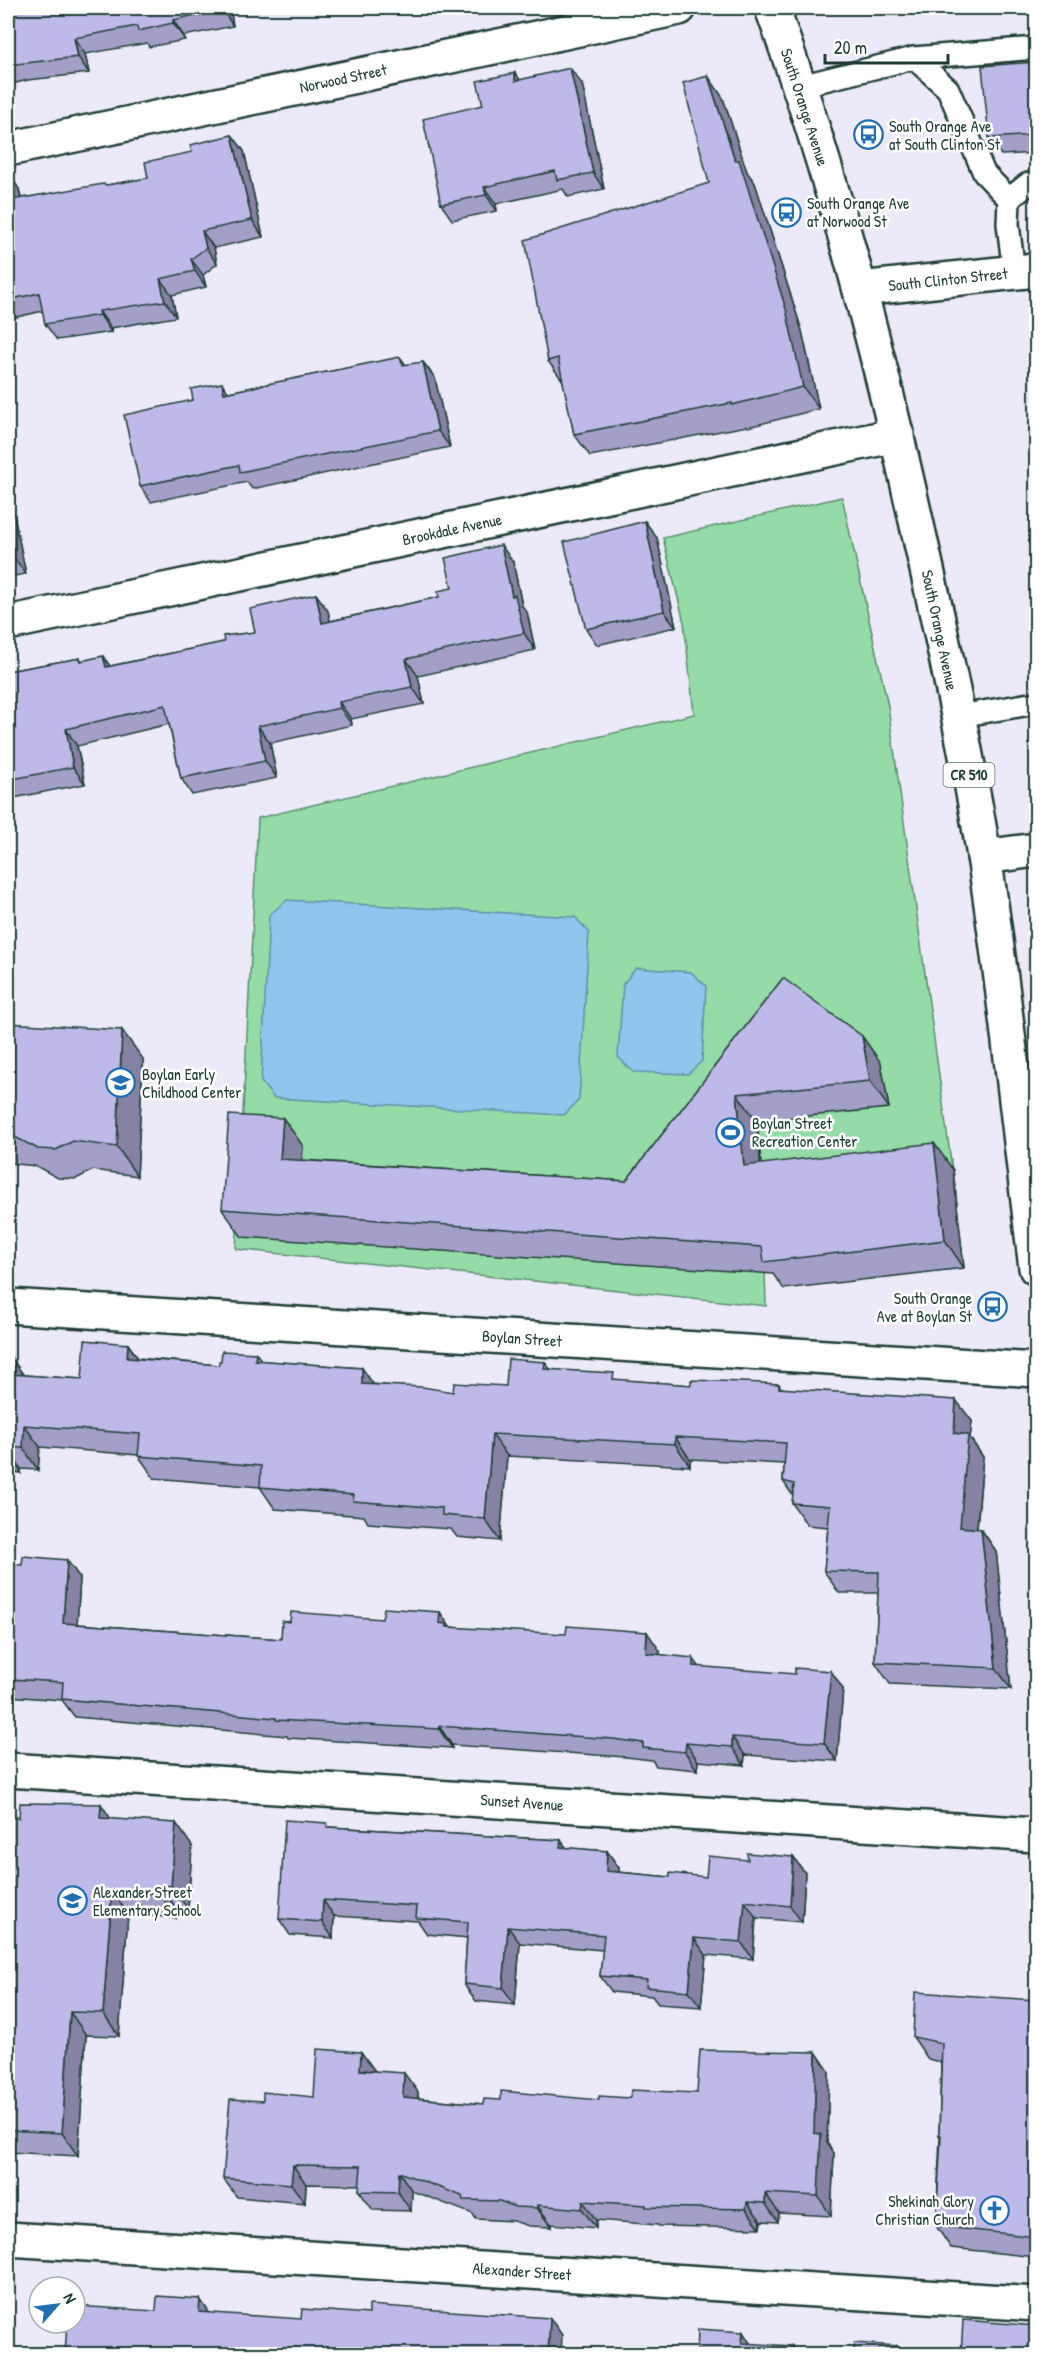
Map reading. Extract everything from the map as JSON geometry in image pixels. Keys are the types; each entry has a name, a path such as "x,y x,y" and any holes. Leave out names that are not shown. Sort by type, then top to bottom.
{"street":[{"name":"Norwood Street","path":"8,149 678,8"},
{"name":"South Orange Avenue","path":"772,8 800,86 860,289 897,435 959,716 984,857 1036,1268"},
{"name":"South Clinton Street","path":"860,289 1025,271"},
{"name":"Brookdale Avenue","path":"8,623 897,435"},
{"path":"984,857 1036,850"},
{"name":"Boylan Street","path":"8,1306 1036,1370"},
{"name":"Sunset Avenue","path":"8,1770 1036,1835"},
{"name":"Alexander Street","path":"8,2239 1036,2304"}],"lane":[{"path":"800,86 914,58 1036,48"},
{"path":"914,58 948,89 984,172 1009,199 1008,224 1025,271"},
{"path":"1009,199 1028,184 1036,182"},
{"path":"959,716 1036,703"}],"green space":[{"path":"842,497 888,706 952,1169 763,1191 766,1306 236,1249 258,818 694,714 684,622 663,538"}],"water":[{"path":"287,900 575,917 589,932 579,1100 564,1115 274,1098 261,1082 269,915"},
{"path":"636,968 691,972 706,986 702,1061 688,1074 633,1072 618,1057 623,984"}],"building":[{"path":"8,8 222,9 138,31 137,26 74,38 78,57 8,66"},
{"path":"1036,62 1036,135 989,138 982,66"},
{"path":"570,68 593,173 557,180 555,171 484,187 486,195 441,204 423,119 483,105 477,81 515,73 515,81"},
{"path":"708,76 735,160 739,160 786,309 803,387 732,405 732,403 574,434 558,358 548,361 525,240 709,183 683,83"},
{"path":"232,135 252,220 202,231 206,248 191,259 195,271 160,279 165,301 99,311 100,315 45,324 39,293 8,300 8,172 12,200 107,185 148,178 145,162 192,152 190,145"},
{"path":"400,357 403,365 423,362 438,431 240,472 239,465 140,486 124,415 193,400 191,389 222,383 224,393"},
{"path":"645,521 664,611 586,629 564,542"},
{"path":"8,525 14,558 8,559"},
{"path":"501,545 512,596 515,595 524,633 406,659 412,687 339,702 340,708 258,726 265,761 181,778 165,705 66,729 73,767 8,780 8,671 103,656 106,667 224,642 223,636 255,632 250,609 316,594 322,623 439,597 438,591 452,588 445,558"},
{"path":"783,978 862,1036 870,1081 737,1094 744,1166 934,1143 945,1240 764,1262 762,1247 222,1209 229,1115 283,1118 280,1159 626,1181"},
{"path":"8,1023 122,1030 117,1147 73,1141 56,1150 38,1149 15,1137 8,1136"},
{"path":"85,1340 128,1344 127,1358 219,1365 222,1351 256,1353 255,1360 362,1368 362,1384 422,1387 453,1392 454,1383 506,1386 508,1359 545,1362 544,1369 614,1373 613,1379 691,1385 691,1380 779,1384 779,1388 956,1400 954,1433 968,1435 960,1527 981,1529 996,1668 875,1662 879,1572 824,1571 830,1506 792,1503 794,1484 783,1481 786,1443 675,1437 675,1444 492,1434 485,1519 442,1515 442,1508 353,1501 354,1495 260,1487 261,1466 138,1456 140,1434 24,1425 23,1448 8,1447 8,1357 11,1357 10,1374 82,1379"},
{"path":"23,1556 67,1560 63,1623 281,1639 282,1621 290,1622 291,1612 382,1619 384,1608 440,1612 439,1623 447,1624 447,1627 566,1634 567,1626 647,1632 646,1653 693,1658 693,1666 795,1674 795,1668 831,1671 824,1743 732,1737 732,1747 686,1743 685,1752 643,1748 643,1743 613,1739 439,1726 439,1729 276,1720 276,1718 62,1699 63,1682 8,1679 8,1564 22,1565"},
{"path":"20,1803 101,1804 100,1818 176,1823 171,1886 160,1885 160,1894 112,1891 103,2013 70,2012 62,2133 8,2130 8,1995 12,1927 8,1926 8,1817 19,1818"},
{"path":"285,1820 327,1823 327,1827 561,1840 560,1847 607,1851 606,1871 670,1877 670,1873 706,1877 708,1856 748,1860 747,1853 793,1857 790,1906 745,1901 741,1942 694,1938 689,1991 646,1987 647,1980 600,1976 604,1935 508,1927 503,1988 464,1984 468,1922 416,1918 417,1906 323,1900 322,1922 279,1919"},
{"path":"915,1992 1036,2000 1036,2237 936,2226 941,2135 939,2135 942,2043 913,2037"},
{"path":"317,2049 361,2052 360,2070 404,2073 403,2097 483,2104 484,2099 501,2100 501,2091 599,2100 599,2096 630,2098 631,2090 697,2093 700,2050 816,2052 814,2133 821,2134 818,2196 765,2193 765,2203 747,2202 746,2209 646,2207 646,2205 583,2201 582,2209 537,2205 537,2208 515,2207 500,2201 463,2200 462,2196 399,2172 398,2192 359,2191 361,2166 293,2165 291,2184 223,2178 230,2099 263,2101 263,2092 314,2097"},
{"path":"157,2296 200,2299 199,2312 301,2319 302,2309 369,2314 369,2305 550,2318 548,2355 65,2355 66,2335 87,2335 87,2307 156,2311"},
{"path":"963,2320 1036,2326 1036,2355 961,2355"},
{"path":"698,2329 743,2332 742,2343 792,2346 792,2355 697,2355"},
{"path":"854,2343 897,2346 897,2355 853,2355"}],"place":[{"name":"South Orange Ave at South Clinton St","path":"868,135"},
{"name":"South Orange Ave at Norwood St","path":"786,212"},
{"name":"Boylan Early Childhood Center","path":"121,1083"},
{"name":"Boylan Street Recreation Center","path":"731,1132"},
{"name":"South Orange Ave at Boylan St","path":"993,1307"},
{"name":"Alexander Street Elementary School","path":"72,1901"},
{"name":"Shekinah Glory Christian Church","path":"995,2210"}]}
